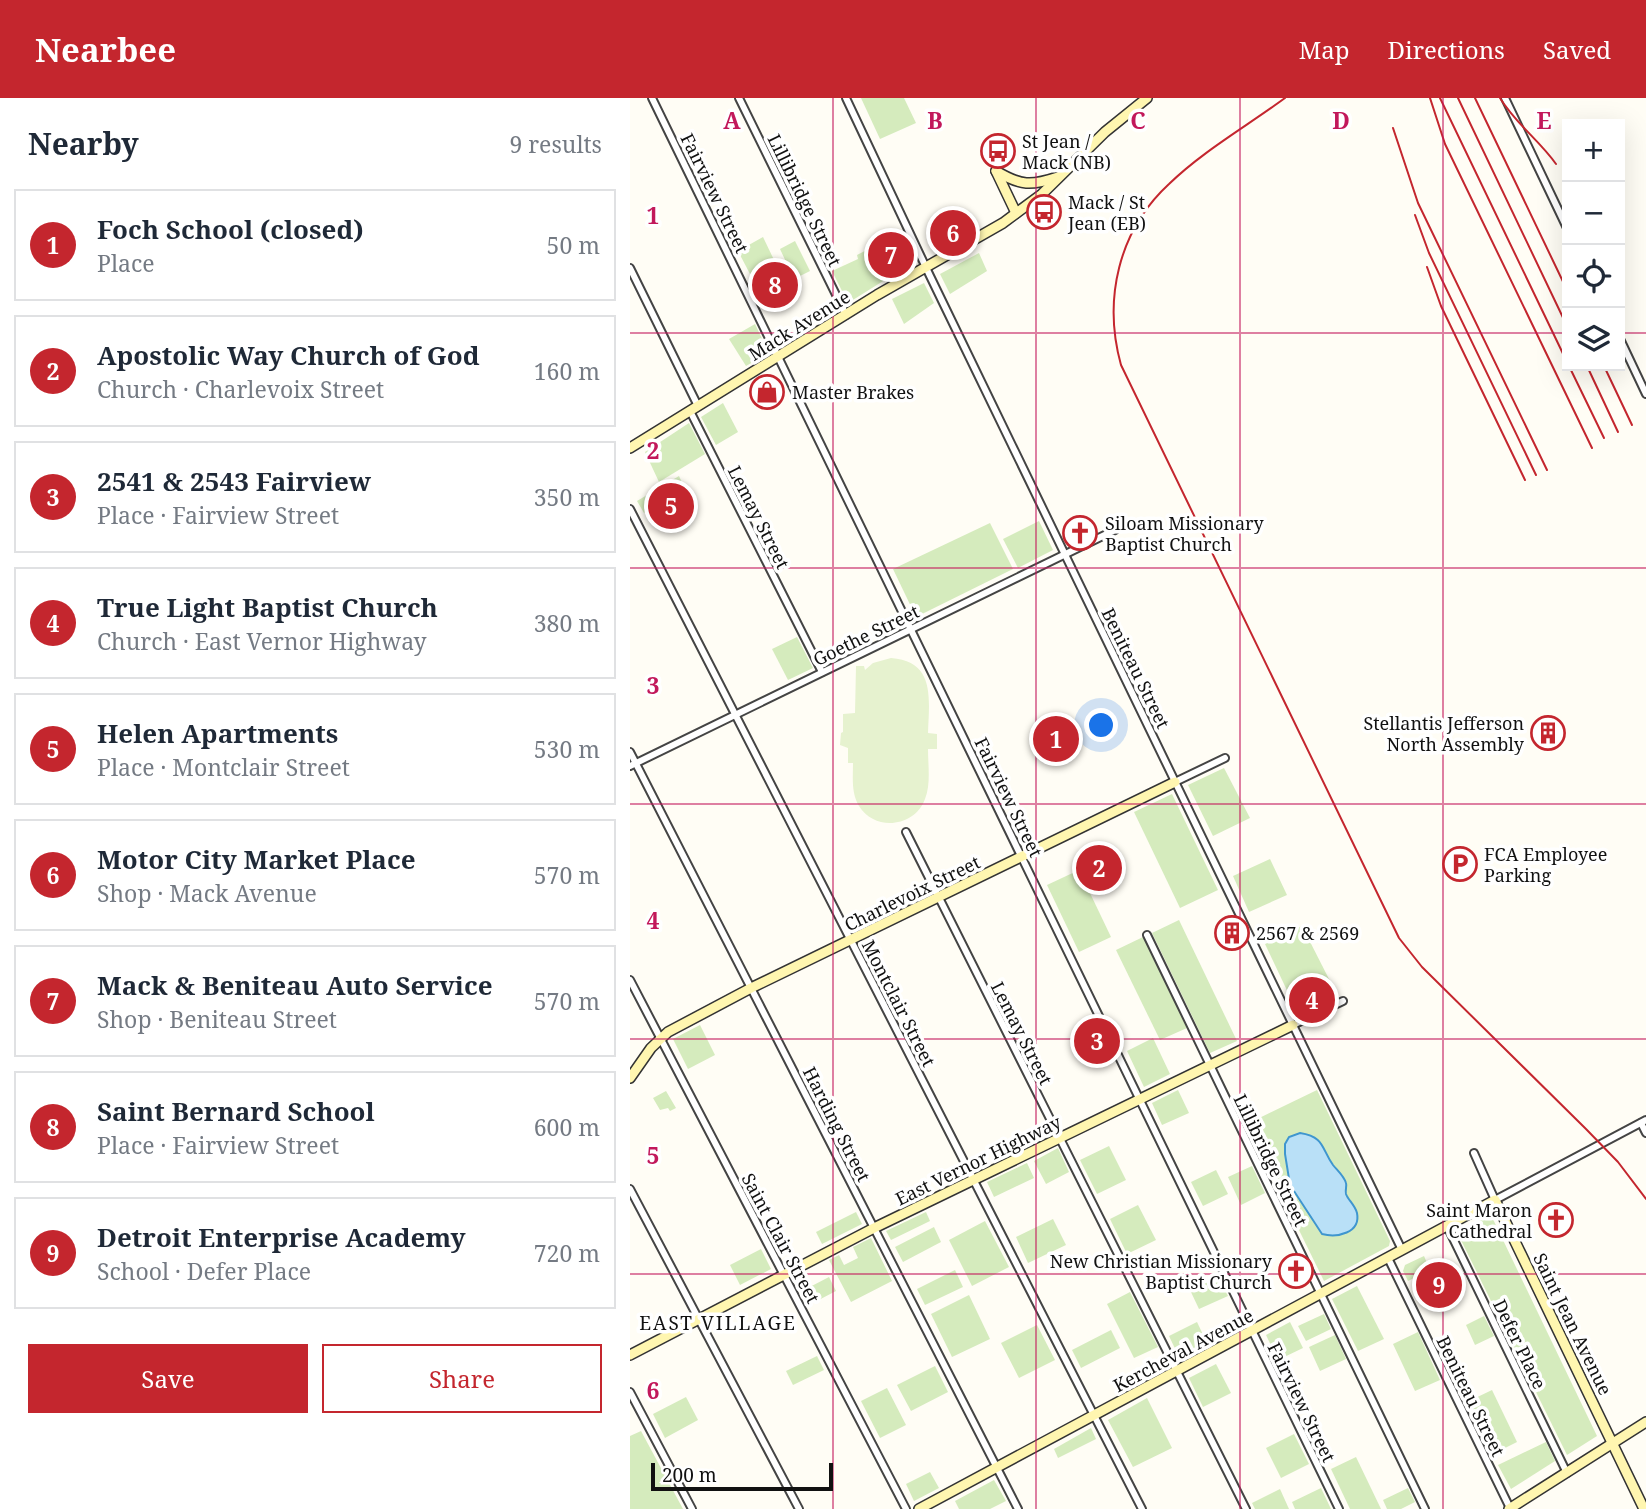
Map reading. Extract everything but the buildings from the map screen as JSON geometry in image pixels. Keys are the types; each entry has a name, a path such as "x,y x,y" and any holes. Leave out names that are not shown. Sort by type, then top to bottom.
{"street":[{"name":"Fairview Street","path":"652,98 1339,1509"},
{"name":"Lillibridge Street","path":"739,98 846,315"},
{"name":"Beniteau Street","path":"846,98 1402,1250"},
{"name":"Mack Avenue","path":"630,449 1016,213 1042,194 1105,132 1146,98"},
{"path":"1505,98 1562,218"},
{"path":"1016,213 996,171 1009,179 1031,184 1060,177"},
{"name":"Lemay Street","path":"630,268 694,409 822,673"},
{"path":"1625,350 1646,394"},
{"name":"Montclair Street","path":"630,509 1142,1509"},
{"name":"Goethe Street","path":"633,764 1115,530"},
{"name":"Harding Street","path":"630,752 633,764 1018,1509"},
{"name":"Charlevoix Street","path":"630,1077 660,1038 751,988 1225,758"},
{"name":"Lemay Street","path":"906,832 1246,1509"},
{"name":"Lillibridge Street","path":"1147,935 1425,1509"},
{"name":"Saint Clair Street","path":"630,980 906,1509"},
{"name":"East Vernor Highway","path":"630,1355 874,1228 1343,1000"},
{"path":"1644,1122 1646,1133"},
{"name":"Kercheval Avenue","path":"919,1509 1644,1122"},
{"name":"Saint Jean Avenue","path":"1474,1153 1644,1509"},
{"path":"630,1189 799,1509"},
{"name":"Defer Place","path":"1447,1226 1567,1473"},
{"name":"Beniteau Street","path":"1388,1258 1510,1509"},
{"path":"630,1392 692,1509"},
{"path":"1510,1509 1646,1423"}],"green space":[{"path":"861,98 904,98 916,123 880,139"},
{"path":"763,237 775,262 750,274 738,251"},
{"path":"795,241 810,271 794,279 780,249"},
{"path":"880,243 896,273 848,303 832,271 858,259 857,255"},
{"path":"979,253 987,271 950,294 940,274"},
{"path":"924,283 934,303 904,324 892,299"},
{"path":"755,324 769,353 746,366 729,339"},
{"path":"723,403 738,432 716,445 701,417"},
{"path":"689,423 705,454 659,482 645,452"},
{"path":"679,476 686,491 644,513 637,501"},
{"path":"1039,521 1053,550 1018,568 1003,539"},
{"path":"990,523 1013,569 916,617 893,569"},
{"path":"797,637 813,668 788,680 772,649"},
{"path":"891,658 916,666 923,674 929,696 928,733 937,734 937,749 928,749 929,781 920,808 913,816 904,820 884,823 866,814 856,801 853,763 848,763 848,748 840,745 843,714 855,713 856,666 864,666 865,670 873,663"},
{"path":"1224,768 1250,818 1213,836 1188,785"},
{"path":"1172,794 1218,890 1180,908 1134,812"},
{"path":"1270,859 1287,895 1249,912 1233,876"},
{"path":"1079,870 1111,937 1079,952 1047,885"},
{"path":"1179,920 1237,1041 1210,1053 1152,933"},
{"path":"1302,926 1331,983 1292,1001 1265,944"},
{"path":"1143,937 1187,1028 1160,1040 1116,950"},
{"path":"700,1025 715,1055 688,1069 673,1039"},
{"path":"1153,1038 1170,1074 1144,1087 1127,1051"},
{"path":"1178,1090 1189,1113 1162,1125 1152,1103"},
{"path":"1317,1090 1390,1241 1389,1246 1324,1281 1247,1124"},
{"path":"666,1091 676,1108 670,1111 668,1108 660,1110 653,1098"},
{"path":"1109,1146 1126,1180 1097,1194 1080,1160"},
{"path":"1058,1148 1069,1172 1046,1184 1034,1161"},
{"path":"1027,1163 1034,1178 994,1197 987,1182"},
{"path":"1252,1166 1265,1193 1241,1205 1228,1177"},
{"path":"1216,1170 1228,1194 1203,1206 1191,1182"},
{"path":"1138,1205 1156,1240 1127,1254 1110,1219"},
{"path":"856,1212 862,1224 822,1244 816,1232"},
{"path":"926,1212 930,1221 891,1240 886,1231"},
{"path":"1491,1215 1597,1436 1567,1455 1457,1232"},
{"path":"1053,1219 1066,1245 1028,1263 1016,1237"},
{"path":"985,1221 1009,1267 972,1286 949,1240"},
{"path":"934,1227 941,1242 903,1262 895,1247"},
{"path":"871,1238 892,1281 851,1302 829,1260 839,1255 844,1265 858,1258 853,1247"},
{"path":"761,1249 771,1269 740,1285 730,1265"},
{"path":"1424,1256 1430,1270 1408,1281 1403,1271 1405,1265"},
{"path":"955,1270 963,1287 925,1305 917,1289"},
{"path":"829,1277 836,1291 811,1304 804,1290"},
{"path":"1218,1277 1228,1296 1199,1309 1190,1290"},
{"path":"1357,1286 1384,1339 1358,1351 1332,1299"},
{"path":"1130,1292 1158,1347 1134,1358 1107,1304"},
{"path":"969,1295 990,1339 952,1357 931,1314"},
{"path":"1324,1314 1331,1329 1306,1341 1298,1326"},
{"path":"1484,1316 1494,1336 1475,1345 1466,1325"},
{"path":"1197,1322 1207,1343 1179,1357 1169,1336"},
{"path":"1290,1322 1303,1348 1278,1360 1266,1335"},
{"path":"1037,1325 1055,1360 1019,1378 1001,1343"},
{"path":"1111,1330 1120,1348 1081,1368 1072,1350"},
{"path":"1418,1332 1440,1380 1415,1391 1393,1344"},
{"path":"1335,1335 1346,1359 1320,1371 1309,1347"},
{"path":"817,1356 824,1370 793,1385 786,1371"},
{"path":"1216,1364 1231,1393 1203,1407 1189,1378"},
{"path":"935,1366 948,1392 911,1411 897,1385"},
{"path":"887,1388 906,1425 880,1438 861,1401"},
{"path":"1492,1390 1517,1442 1493,1454 1467,1402"},
{"path":"686,1397 698,1420 665,1438 653,1414"},
{"path":"1147,1398 1172,1448 1133,1467 1108,1420"},
{"path":"1091,1428 1096,1439 1058,1458 1054,1449"},
{"path":"641,1431 683,1509 630,1509 630,1436"},
{"path":"1294,1434 1309,1464 1281,1478 1266,1448"},
{"path":"1546,1442 1555,1461 1511,1489 1498,1465"},
{"path":"1356,1457 1381,1509 1350,1509 1331,1469"},
{"path":"930,1472 939,1488 914,1501 906,1484"},
{"path":"994,1480 1006,1501 990,1509 959,1509 955,1501"},
{"path":"1321,1488 1331,1509 1295,1509 1292,1502"},
{"path":"1408,1488 1415,1502 1401,1509 1387,1509 1383,1500"},
{"path":"1280,1489 1289,1509 1255,1509 1252,1503"}],"water":[{"path":"1300,1133 1318,1140 1345,1180 1346,1194 1357,1213 1355,1225 1347,1232 1322,1234 1290,1185 1285,1144 1289,1137"}],"railway":[{"path":"1285,98 1182,172 1137,223 1119,268 1115,292 1114,316 1121,365 1399,938 1422,967 1618,1162 1646,1199"},
{"path":"1430,98 1445,144 1592,448"},
{"path":"1440,98 1562,352"},
{"path":"1458,98 1562,316"},
{"path":"1475,98 1562,280"},
{"path":"1500,98 1556,164"},
{"path":"1393,128 1418,203 1547,470"},
{"path":"1415,215 1429,253 1536,475"},
{"path":"1427,267 1441,306 1525,480"},
{"path":"1571,371 1604,438"},
{"path":"1589,371 1618,432"},
{"path":"1606,371 1632,425"}],"place":[{"name":"St Jean / Mack (NB)","path":"998,151"},
{"name":"Mack / St Jean (EB)","path":"1044,212"},
{"name":"Motor City Market Place","path":"953,233"},
{"name":"Mack & Beniteau Auto Service","path":"891,255"},
{"name":"Saint Bernard School","path":"775,285"},
{"name":"Master Brakes","path":"767,392"},
{"name":"Helen Apartments","path":"671,506"},
{"name":"Siloam Missionary Baptist Church","path":"1080,533"},
{"name":"Stellantis Jefferson North Assembly","path":"1548,733"},
{"name":"Foch School (closed)","path":"1056,739"},
{"name":"FCA Employee Parking","path":"1460,864"},
{"name":"Apostolic Way Church of God","path":"1099,868"},
{"name":"2567 & 2569","path":"1232,933"},
{"name":"True Light Baptist Church","path":"1312,1000"},
{"name":"2541 & 2543 Fairview","path":"1097,1041"},
{"name":"Saint Maron Cathedral","path":"1556,1220"},
{"name":"New Christian Missionary Baptist Church","path":"1296,1271"},
{"name":"Detroit Enterprise Academy","path":"1439,1285"}],"district":[{"name":"EAST VILLAGE","path":"718,1323"}]}
